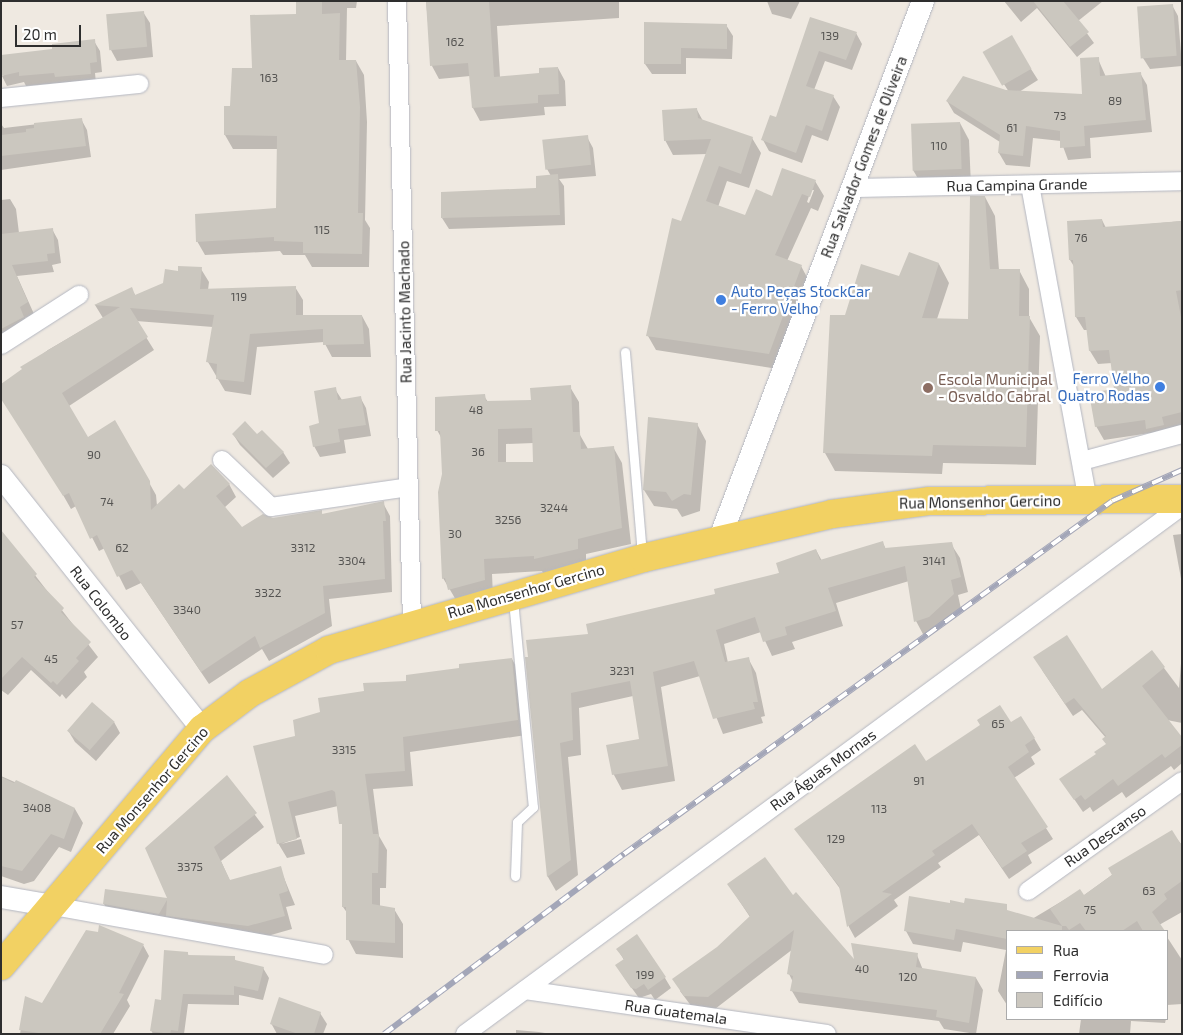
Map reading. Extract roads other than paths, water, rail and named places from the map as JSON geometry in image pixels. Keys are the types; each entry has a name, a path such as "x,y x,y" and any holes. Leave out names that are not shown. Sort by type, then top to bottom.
{"main road":[{"name":"Rua Monsenhor Gercino","path":"1,966 202,729 250,693 288,670 329,650 513,594 642,558 720,538 890,504 1182,499"}],"street":[{"name":"Rua Jacinto Machado","path":"397,1 412,624"},
{"name":"Rua Salvador Gomes de Oliveira","path":"720,538 924,3"},
{"path":"1,98 139,84"},
{"name":"Rua Campina Grande","path":"853,188 1182,181"},
{"path":"1030,184 1088,500"},
{"path":"1,345 79,295"},
{"path":"1082,461 1182,434"},
{"path":"222,460 271,507 409,487"},
{"name":"Rua Colombo","path":"1,476 202,729"},
{"name":"Rua Águas Mornas","path":"465,1034 1182,506"},
{"name":"Rua Descanso","path":"1028,891 1182,781"},
{"path":"1,897 324,955"},
{"name":"Rua Guatemala","path":"525,990 827,1034"}],"lane":[{"path":"625,352 642,558"},
{"path":"513,594 532,807 517,822 515,876"}],"railway":[{"path":"384,1034 624,854 1112,501 1182,470"}],"place":[{"name":"Auto Peças StockCar - Ferro Velho","path":"721,300"},
{"name":"Ferro Velho Quatro Rodas","path":"1160,387"},
{"name":"Escola Municipal - Osvaldo Cabral","path":"928,388"}]}
